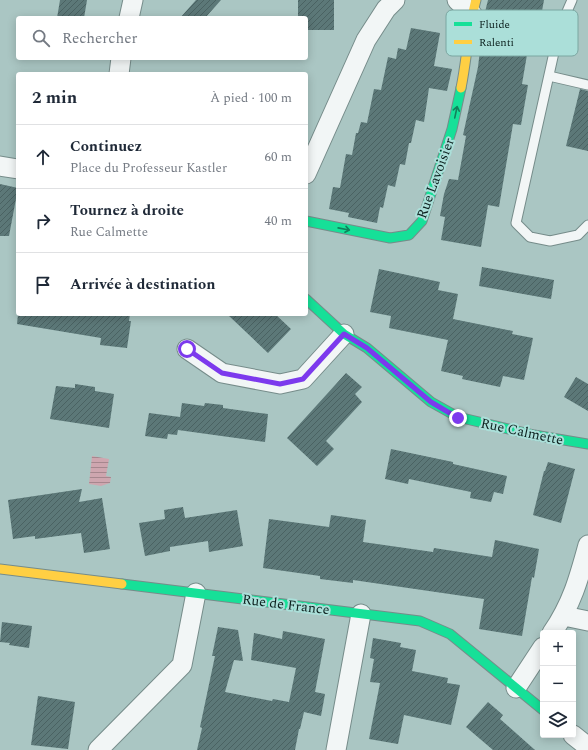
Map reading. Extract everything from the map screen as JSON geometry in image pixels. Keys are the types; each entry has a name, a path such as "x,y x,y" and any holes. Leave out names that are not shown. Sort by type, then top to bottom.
{"street":[{"path":"129,16 133,0"},
{"path":"308,170 366,40 386,9 395,0"},
{"name":"Rue Lavoisier","path":"457,0 474,7"},
{"name":"Rue Lavoisier","path":"308,223 390,238 409,235 422,221 452,129 467,56"},
{"path":"119,72 121,60"},
{"path":"0,166 16,169"},
{"name":"Rue Calmette","path":"308,302 344,334 367,348 431,402 458,418 588,444"},
{"path":"187,349 222,373 280,384 303,379 344,334"},
{"path":"554,630 564,616 576,586 588,545"},
{"name":"Rue de France","path":"0,569 420,621 450,634 540,708"},
{"path":"98,750 182,665 196,593"},
{"path":"336,750 361,614"},
{"path":"564,616 588,621"},
{"path":"516,688 540,652"},
{"path":"576,737 588,747"}],"lane":[{"path":"568,10 572,0"},
{"path":"553,56 516,223 530,237 550,241 578,234 588,225"},
{"path":"549,76 588,85"}],"shaded area":[{"path":"92,456 109,459 106,476 111,477 110,483 101,486 89,484"}],"building":[{"path":"60,0 87,0 84,16 57,16"},
{"path":"196,0 221,0 207,16 182,16"},
{"path":"298,0 334,0 334,30 308,30 308,16 298,16"},
{"path":"488,0 544,0 542,10 486,10"},
{"path":"411,28 440,33 434,66 452,69 447,91 429,88 424,122 416,120 411,143 409,143 405,165 400,164 395,187 388,185 383,208 380,207 377,223 348,217 349,213 329,209 333,187 340,188 346,154 352,155 356,133 358,133 361,122 367,123 374,89 381,90 388,57 396,59 398,48 406,50"},
{"path":"479,56 527,56 522,84 528,85 521,125 513,124 499,207 488,205 481,247 441,240 445,217 440,216 444,194 449,179 458,180 466,136 463,135"},
{"path":"580,89 588,91 588,151 566,146"},
{"path":"0,184 16,188 16,199 9,236 0,236"},
{"path":"482,267 554,280 551,299 479,286"},
{"path":"379,269 440,282 438,290 458,294 453,319 513,331 512,334 533,338 524,380 503,376 500,387 462,379 463,376 441,371 448,340 389,328 391,316 370,312"},
{"path":"18,316 130,316 129,321 131,321 127,348 100,345 101,338 17,324"},
{"path":"229,316 277,316 291,329 268,353"},
{"path":"346,373 362,387 355,394 362,402 326,441 334,449 317,466 287,438"},
{"path":"576,377 588,384 588,411 564,397"},
{"path":"75,384 95,387 95,391 114,394 109,428 50,419 56,386 75,388"},
{"path":"182,403 204,406 205,403 223,405 223,408 268,414 265,442 178,430 177,435 168,434 167,439 145,436 149,413 180,417"},
{"path":"391,449 453,462 453,464 507,476 503,494 494,492 491,502 470,498 471,492 409,479 408,484 385,479"},
{"path":"548,462 575,469 561,523 533,515 544,471"},
{"path":"82,489 79,502 102,498 110,549 84,553 81,533 35,539 35,536 13,539 8,500"},
{"path":"183,507 185,518 237,510 243,546 209,552 208,541 170,547 170,551 145,556 139,523 165,519 164,510"},
{"path":"331,515 366,520 363,542 433,552 434,548 492,557 495,540 539,549 534,578 532,577 522,636 479,629 484,599 353,580 353,583 320,579 320,576 263,568 269,519 329,527"},
{"path":"2,622 32,626 29,648 0,642"},
{"path":"218,627 238,630 243,661 234,660 225,692 272,701 273,699 289,702 296,668 251,660 254,633 282,639 283,631 325,639 315,692 325,694 321,716 304,712 295,750 197,750 202,728 200,727 215,656 212,656"},
{"path":"373,638 401,643 400,647 416,650 412,671 448,678 447,683 460,685 451,725 404,715 398,744 369,739 380,683 370,682 374,659 370,658"},
{"path":"38,696 75,702 68,749 31,745"},
{"path":"488,702 503,715 500,719 535,750 493,750 466,727"}],"traffic: fast":[{"path":"308,221 390,238 409,235 422,221 452,129 461,88"},
{"path":"308,301 344,334 367,348 431,402 458,417 534,435 588,444"},
{"path":"122,584 420,621 450,634 540,708"}],"traffic: slow":[{"path":"474,10 476,0"},
{"path":"461,88 466,56"},
{"path":"0,569 122,584"}],"route":[{"path":"187,349 222,373 280,384 303,379 344,334 367,348 431,402 458,418"}]}
